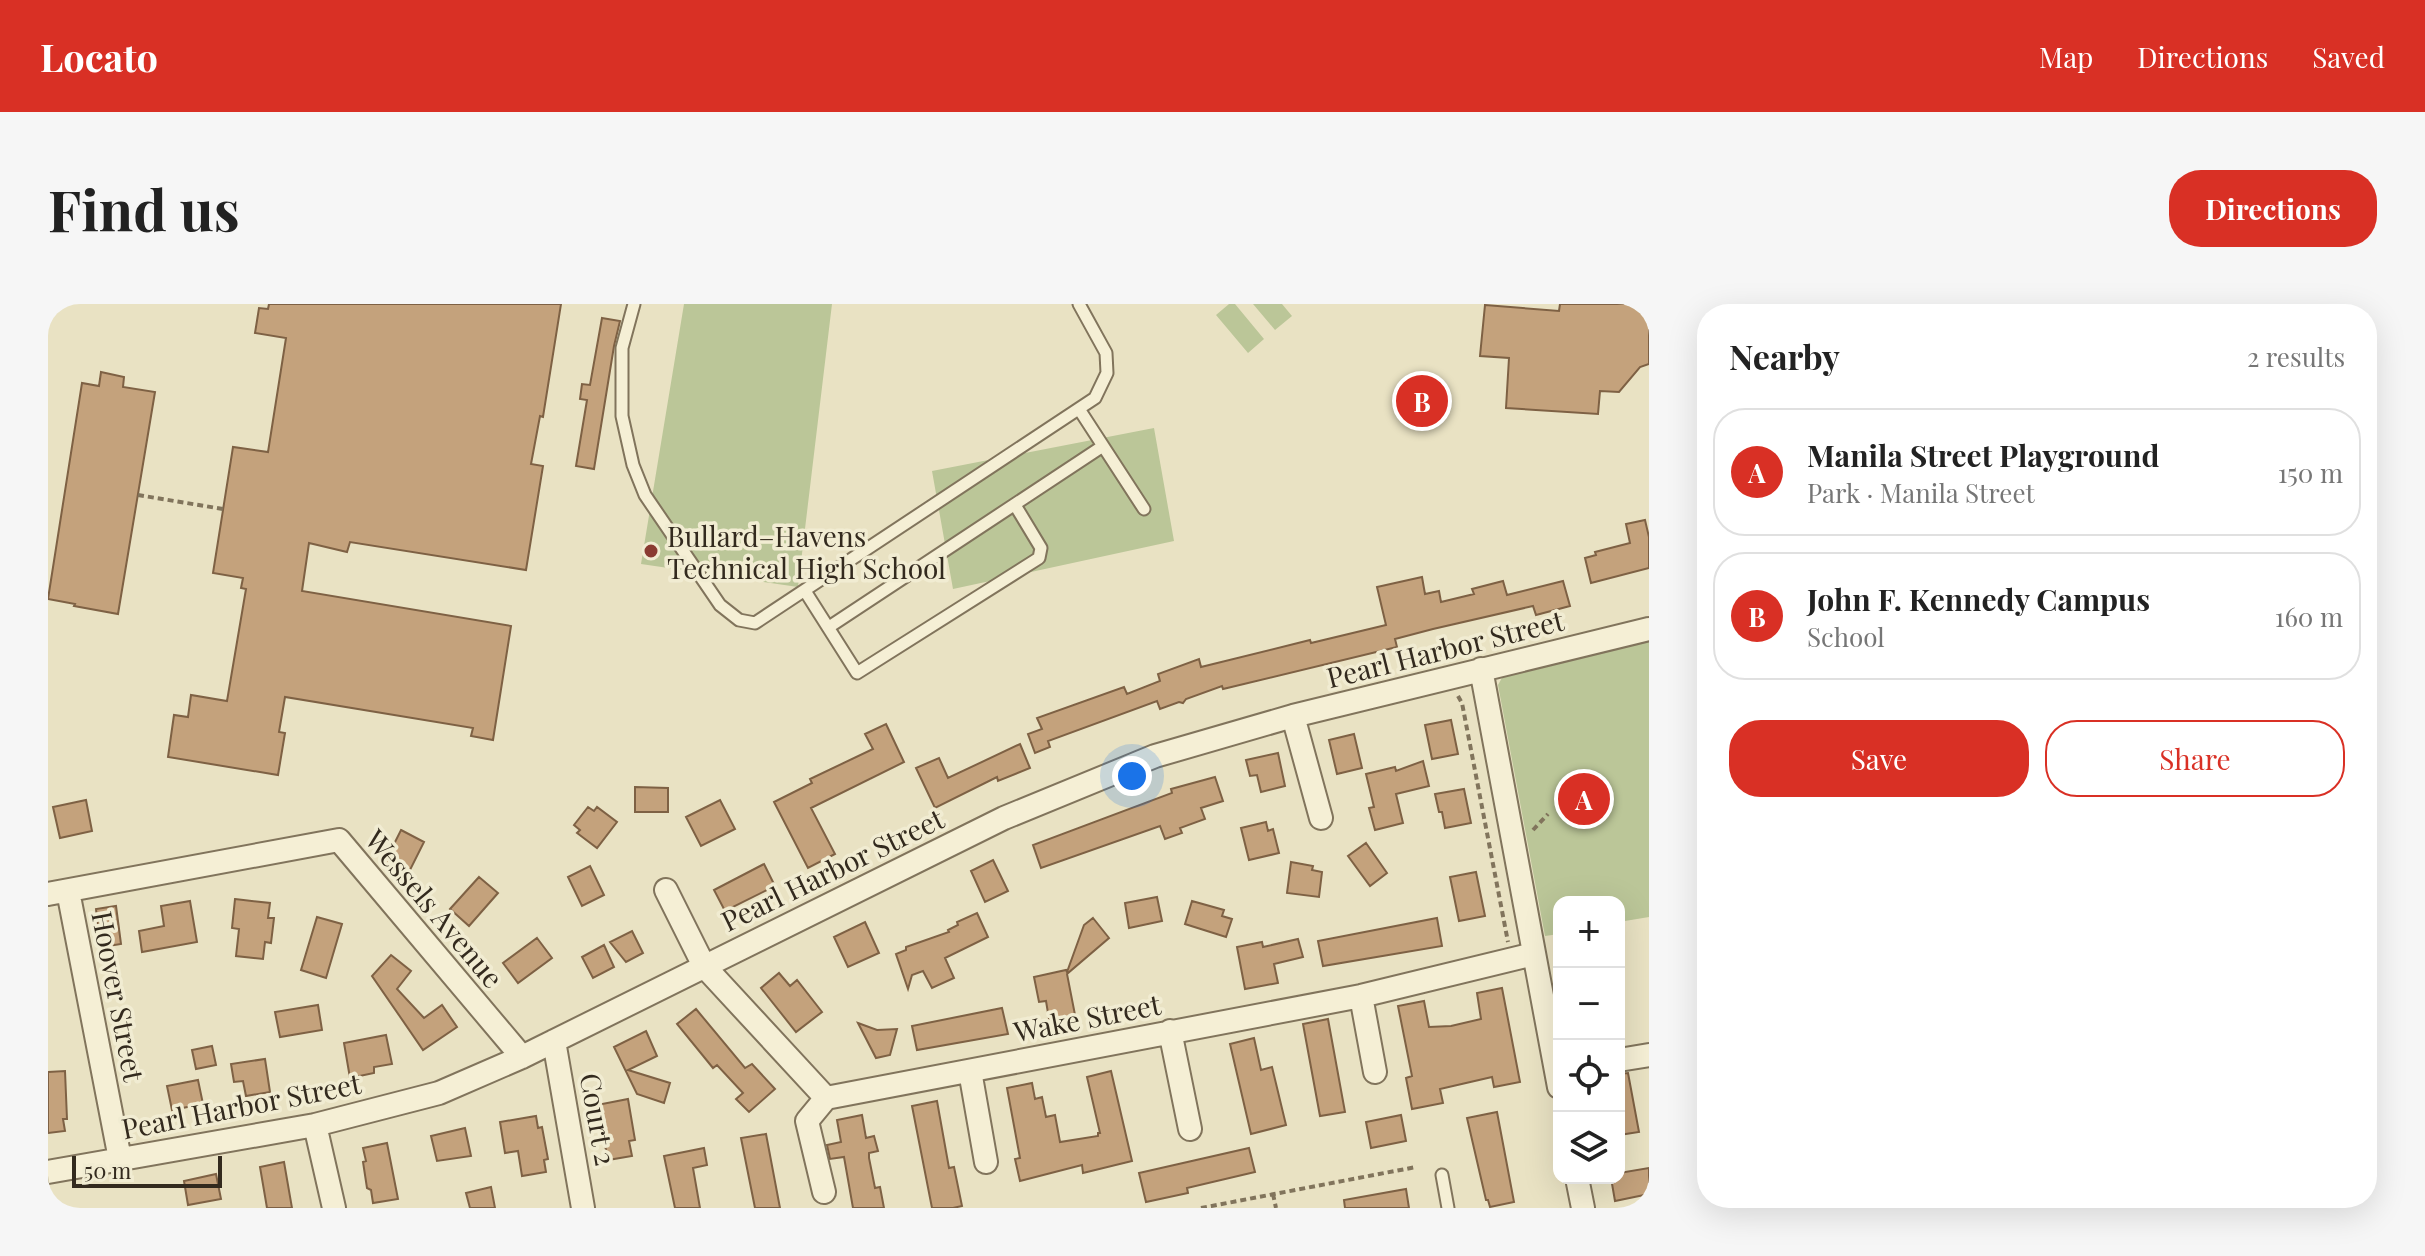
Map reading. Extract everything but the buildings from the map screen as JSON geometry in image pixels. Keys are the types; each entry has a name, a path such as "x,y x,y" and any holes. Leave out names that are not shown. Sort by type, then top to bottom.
{"street":[{"name":"Pearl Harbor Street","path":"48,1172 315,1125 439,1093 522,1057 1004,818 1155,756 1293,716 1649,629"},
{"path":"1481,669 1553,1051"},
{"path":"1293,716 1321,818"},
{"name":"Wessels Avenue","path":"58,892 339,840 522,1057"},
{"path":"666,890 704,966 826,1098 807,1121 824,1192"},
{"name":"Hoover Street","path":"58,892 120,1159"},
{"name":"Wake Street","path":"826,1098 1361,996 1534,954"},
{"path":"1361,996 1375,1072"},
{"path":"1170,1031 1190,1129"},
{"name":"Court 2","path":"554,1041 583,1208"},
{"path":"1625,1059 1649,1055"},
{"path":"970,1071 986,1162"},
{"path":"315,1125 334,1208"},
{"path":"1578,1184 1583,1208"}],"lane":[{"path":"634,304 622,348 622,416 633,465 645,495 720,605 739,620 755,623 1095,398 1107,373 1106,353 1079,304"},
{"path":"1079,409 1144,509"},
{"path":"829,627 1103,446"},
{"path":"805,591 857,673 1039,558 1041,548 1015,505"},
{"path":"1442,1175 1448,1208"}],"path":[{"path":"138,495 223,509"},
{"path":"1528,818 1531,833 1548,814"},
{"path":"1201,1208 1416,1167"},
{"path":"1273,1194 1276,1208"}],"green space":[{"path":"684,304 832,304 798,587 641,564"},
{"path":"1229,304 1235,304 1264,339 1248,353 1216,315"},
{"path":"1253,304 1282,304 1292,316 1275,330"},
{"path":"1154,428 1174,541 953,589 932,471"},
{"path":"1649,638 1649,917 1625,921 1625,896 1553,896 1553,935 1545,936 1498,685 1504,674"}],"place":[{"name":"John F. Kennedy Campus","path":"1422,401"},
{"name":"Bullard–Havens Technical High School","path":"651,551"},
{"name":"Manila Street Playground","path":"1584,799"}]}
